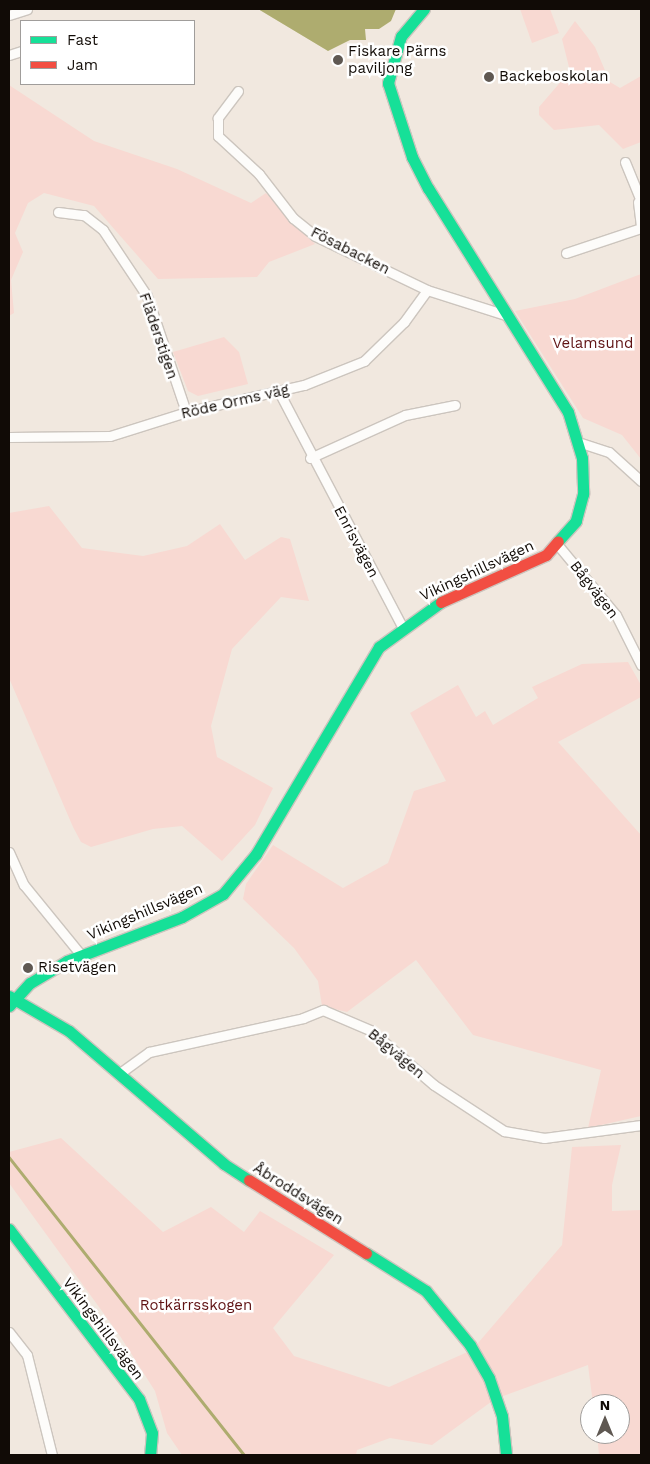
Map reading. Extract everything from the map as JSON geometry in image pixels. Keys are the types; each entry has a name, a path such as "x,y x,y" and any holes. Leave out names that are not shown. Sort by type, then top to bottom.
{"street":[{"path":"9,15 27,9"},
{"name":"Vikingshillsvägen","path":"10,1000 42,975 81,955 182,917 223,894 256,854 353,684 379,647 402,626 452,596 532,563 558,544 581,506 581,443 568,412 506,315 412,157 388,83 395,48 407,26 424,9"},
{"name":"Fösabacken","path":"238,91 218,118 217,128 231,152 259,174 293,218 315,236 427,290 506,315"},
{"path":"566,253 641,228 639,202 625,162"},
{"name":"Fläderstigen","path":"58,212 84,215 103,230 147,296 186,412"},
{"name":"Röde Orms väg","path":"9,437 110,436 186,412 279,392 364,361 404,322 427,290"},
{"name":"Enrisvägen","path":"279,392 310,458 402,626"},
{"path":"310,458 405,415 455,405"},
{"path":"581,443 609,452 641,481"},
{"name":"Bågvägen","path":"558,544 616,615 641,665"},
{"path":"9,852 24,885 81,955"},
{"name":"Åbroddsvägen","path":"10,1000 68,1031 120,1073 224,1164 426,1291 470,1345 489,1378 502,1416 506,1455"},
{"name":"Bågvägen","path":"120,1073 149,1052 323,1010 370,1030 434,1085 504,1131 544,1138 641,1124"},
{"name":"Vikingshillsvägen","path":"9,1229 138,1399 152,1433 150,1455"},
{"path":"9,1332 28,1355 52,1455"}],"green space":[{"path":"520,9 550,9 559,33 532,43"},
{"path":"575,21 595,47 610,82 620,88 641,76 641,142 623,149 599,125 554,130 539,115 539,107 570,71 562,39"},
{"path":"9,85 94,141 177,169 251,203 266,193 315,244 269,262 257,277 158,279 94,206 44,193 28,203 15,233 23,252 11,280 14,313 9,316"},
{"name":"Velamsund","path":"641,274 641,459 622,435 583,418 515,311 575,299"},
{"path":"224,337 239,352 248,384 198,396 188,391 173,352"},
{"path":"49,506 82,548 143,556 187,546 220,524 245,560 281,537 290,539 309,601 281,597 232,649 211,726 217,757 273,788 255,825 222,861 182,826 153,829 91,847 81,842 73,827 9,678 9,513"},
{"path":"628,662 641,685 641,697 558,742 641,835 641,1116 588,1128 601,1070 473,1035 416,960 347,1012 322,1006 318,981 294,948 243,899 246,884 273,845 343,888 388,863 414,791 446,781 410,713 458,685 476,717 485,711 493,725 538,698 532,687 582,664"},
{"name":"Rotkärrsskogen","path":"61,1138 163,1232 211,1207 244,1232 260,1211 334,1255 273,1328 294,1356 389,1387 472,1350 562,1245 572,1147 621,1145 612,1185 612,1211 641,1210 641,1455 599,1455 598,1444 630,1444 630,1394 592,1394 588,1365 495,1399 432,1445 390,1438 357,1450 356,1455 182,1455 167,1433 155,1391 120,1336 9,1183 9,1152"}],"shaded area":[{"path":"258,9 396,9 391,21 379,29 365,29 366,40 350,40 328,51"}],"waterway":[{"path":"9,1157 244,1455"}],"traffic: fast":[{"path":"424,9 401,36 388,83 412,157 428,188 568,412 582,458 583,494 576,521 558,541"},
{"path":"9,1006 30,983 67,961 182,917 223,894 256,854 379,647 441,602"},
{"path":"9,996 69,1031 224,1164 249,1180"},
{"path":"9,1229 139,1399 152,1433 150,1455"},
{"path":"366,1253 426,1291 470,1345 489,1378 502,1416 506,1455"}],"traffic: jam":[{"path":"441,602 546,555 558,541"},
{"path":"249,1180 366,1253"}],"place":[{"name":"Fiskare Pärns paviljong","path":"338,60"},
{"name":"Backeboskolan","path":"489,77"},
{"name":"Risetvägen","path":"28,968"}]}
